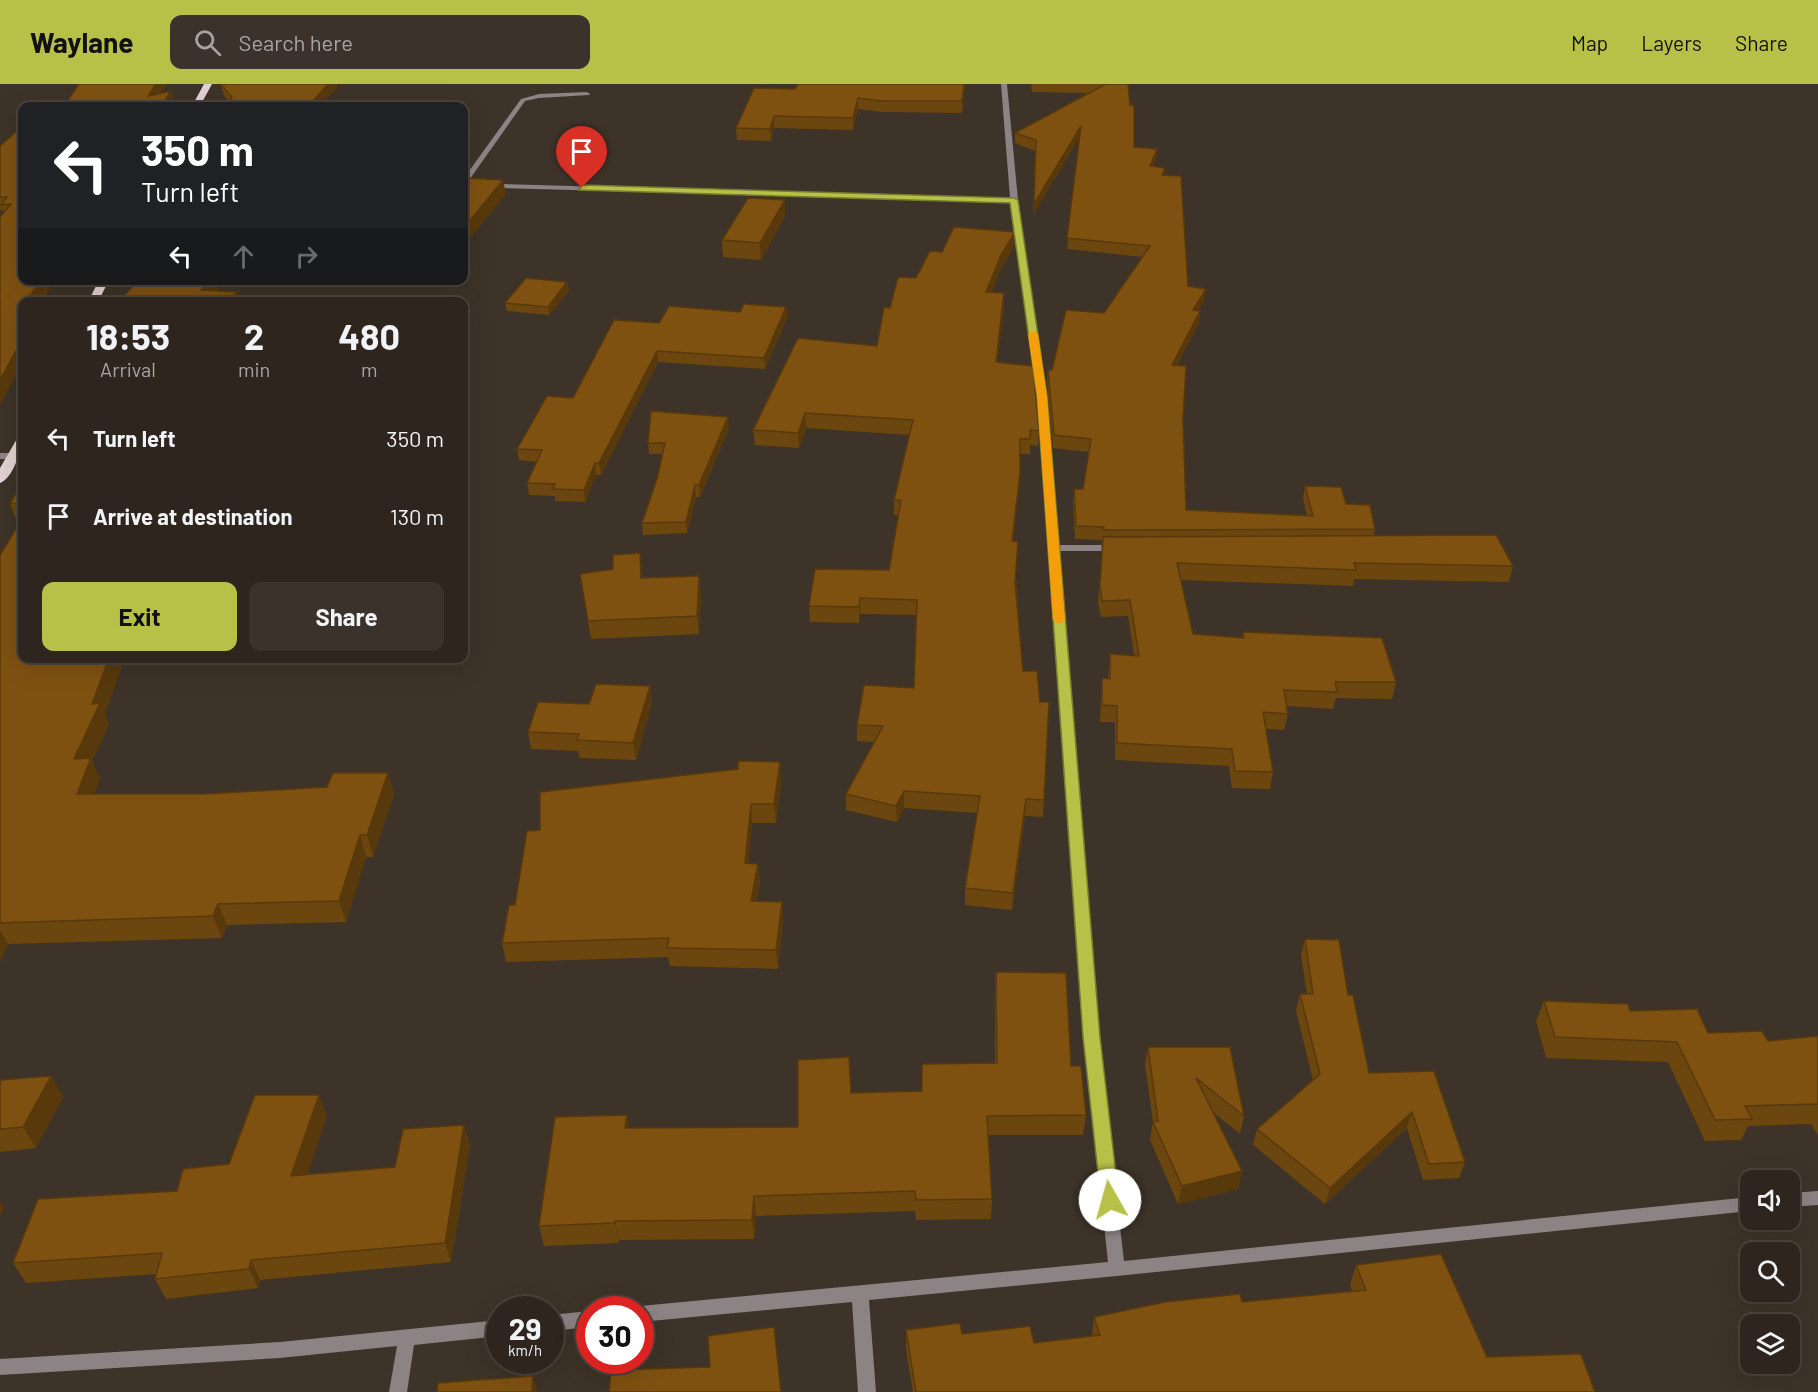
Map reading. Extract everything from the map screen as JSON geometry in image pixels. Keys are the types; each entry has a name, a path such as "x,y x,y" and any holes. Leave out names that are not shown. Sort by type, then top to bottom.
{"main road":[{"path":"198,102 208,84"},
{"path":"0,479 18,448"}],"street":[{"path":"1004,84 1014,200 1042,396 1091,1037 1117,1269"},
{"path":"468,178 523,100 539,96 587,94"},
{"path":"468,184 1014,200"},
{"path":"0,456 14,456"},
{"path":"1055,548 1124,548"},
{"path":"1800,1199 1818,1198"},
{"path":"654,1313 1117,1269 1740,1205"},
{"path":"860,1292 867,1392"},
{"path":"0,1367 280,1350 486,1329"},
{"path":"398,1392 407,1337"}],"building":[{"path":"79,84 156,84 148,96 171,91 164,102 67,102"},
{"path":"328,84 312,102 229,102 232,97 221,85"},
{"path":"798,84 964,84 962,101 882,101 858,98 853,118 774,116 770,129 736,128 754,88 795,89"},
{"path":"1106,84 1128,84 1130,105 1134,105 1134,147 1157,149 1150,166 1165,168 1162,175 1181,176 1188,286 1206,289 1193,310 1200,311 1172,365 1186,366 1183,420 1186,510 1313,516 1305,486 1341,487 1346,504 1370,505 1375,529 1104,530 1104,527 1076,526 1074,489 1083,489 1091,439 1054,435 1048,370 1052,370 1066,310 1104,313 1150,246 1067,238 1081,126 1034,204 1036,140 1015,133"},
{"path":"18,130 18,285 38,285 29,297 18,297 18,347 0,380 0,217 11,204 1,205 7,197 0,197 0,146"},
{"path":"468,178 503,180 468,223"},
{"path":"748,198 785,200 760,243 722,240"},
{"path":"954,227 1015,232 1001,255 986,292 1004,293 996,362 1033,366 1039,431 1030,430 1030,439 1020,439 1020,473 1012,541 1018,542 1015,582 1023,671 1037,671 1040,702 1049,702 1044,800 1026,799 1013,893 965,888 980,796 904,791 896,806 846,794 883,726 857,725 864,685 914,688 917,600 860,598 859,607 809,606 815,569 889,570 901,500 894,500 913,420 805,413 798,433 753,430 798,338 877,346 884,307 890,308 898,277 916,278 930,251 942,252"},
{"path":"526,278 567,282 548,307 505,303"},
{"path":"134,285 204,285 201,290 237,292 232,297 123,297"},
{"path":"744,304 786,307 764,358 657,351 599,463 595,463 584,490 553,489 555,484 527,483 542,450 517,449 547,396 573,398 614,320 659,323 669,306 740,312"},
{"path":"651,411 728,417 699,485 695,485 686,522 642,523 657,479 665,443 648,443"},
{"path":"18,490 18,503 10,504"},
{"path":"18,526 18,663 107,663 92,704 100,703 74,759 91,758 77,794 204,794 327,787 333,773 388,773 367,835 360,835 339,901 218,904 213,916 0,923 0,555"},
{"path":"1496,535 1513,566 1354,563 1356,570 1177,563 1193,634 1244,638 1243,632 1382,638 1396,682 1335,682 1337,692 1284,690 1288,714 1263,712 1273,772 1235,771 1232,749 1117,743 1117,706 1102,705 1102,678 1110,679 1110,654 1139,656 1130,600 1102,601 1100,586 1103,537"},
{"path":"640,553 641,578 699,576 697,616 588,621 580,574 613,569 613,555"},
{"path":"596,684 650,686 633,743 577,740 579,734 528,732 538,702 589,704"},
{"path":"738,761 780,762 774,804 751,804 745,863 758,864 751,901 782,902 776,950 667,948 669,938 502,943 509,905 515,905 527,831 540,830 540,792 738,769"},
{"path":"1305,939 1339,940 1348,995 1353,995 1369,1073 1434,1071 1465,1162 1429,1164 1412,1112 1330,1188 1257,1129 1320,1074 1300,994 1313,994"},
{"path":"996,972 1066,973 1071,1066 1081,1066 1086,1115 987,1116 992,1199 916,1200 915,1191 754,1196 752,1220 615,1221 615,1223 539,1226 555,1117 627,1115 625,1128 798,1127 798,1060 849,1057 851,1093 922,1091 922,1064 997,1063"},
{"path":"1544,1001 1628,1004 1630,1011 1697,1009 1708,1033 1762,1031 1768,1041 1818,1036 1818,1104 1745,1106 1752,1119 1715,1120 1677,1042 1555,1037"},
{"path":"1148,1047 1230,1047 1244,1116 1196,1078 1242,1171 1182,1186 1153,1122 1158,1121"},
{"path":"51,1076 23,1127 0,1129 0,1080"},
{"path":"255,1095 319,1095 291,1176 395,1167 403,1129 464,1125 445,1243 251,1260 249,1269 155,1279 162,1253 13,1263 38,1199 177,1191 183,1169 229,1164"},
{"path":"1441,1254 1487,1357 1581,1354 1595,1392 916,1392 906,1330 960,1323 962,1334 1030,1326 1034,1343 1100,1335 1094,1317 1165,1302 1240,1294 1242,1302 1366,1290 1356,1265"},
{"path":"774,1327 781,1392 609,1392 611,1374 654,1374 654,1369 710,1367 708,1336"},
{"path":"533,1376 532,1392 437,1392 438,1383"}],"slow traffic":[{"path":"1033,334 1042,396 1059,620"}],"route":[{"path":"582,188 1014,200 1042,396 1091,1037 1110,1200"}]}
